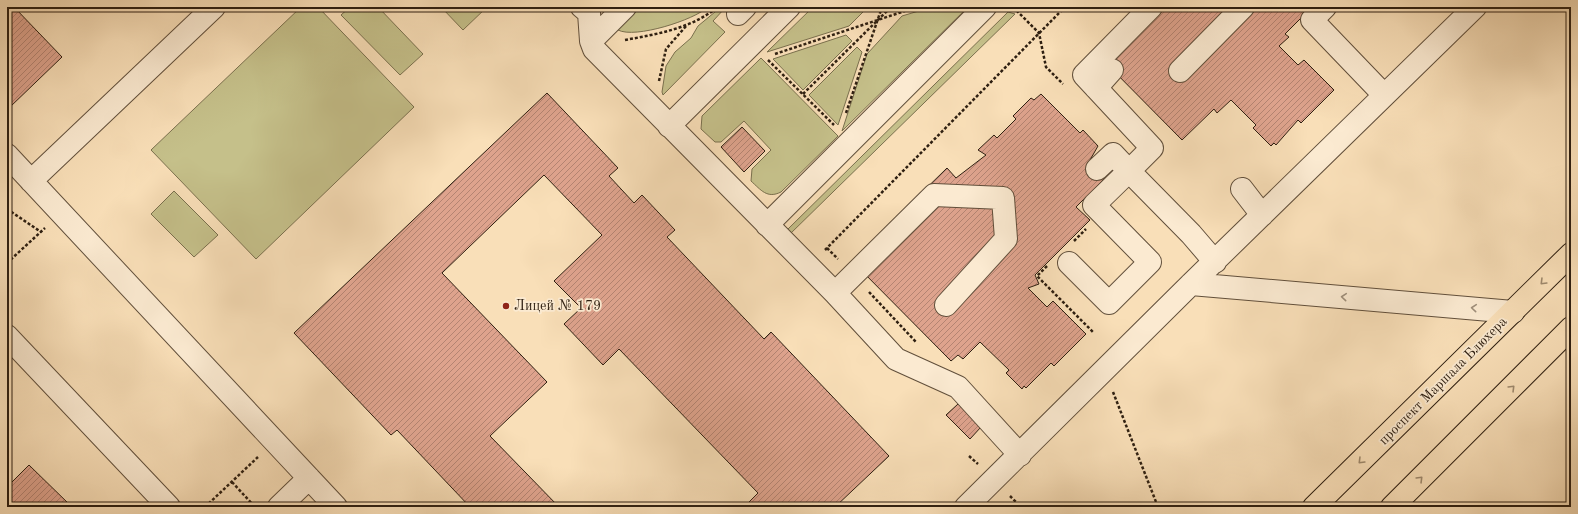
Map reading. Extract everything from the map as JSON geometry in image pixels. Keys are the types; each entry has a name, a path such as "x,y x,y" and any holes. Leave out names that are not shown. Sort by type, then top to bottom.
{"main road":[{"name":"проспект Маршала Блюхера","path":"1314,507 1571,254"},
{"path":"1392,507 1571,328"}],"street":[{"path":"31,180 214,7"},
{"path":"582,7 589,13 591,41 594,49 835,293 896,359 958,387 1020,455"},
{"path":"591,41 625,7"},
{"path":"669,126 789,7"},
{"path":"767,224 845,136 985,7"},
{"path":"1069,263 1109,303 1150,262 1094,205 1152,148 1084,75 1151,7"},
{"path":"1180,71 1243,7"},
{"path":"1325,7 1312,20 1384,95"},
{"path":"966,507 1262,214 1475,7"},
{"path":"1096,88 1112,70"},
{"path":"1097,169 1113,154 1194,236 1214,262"},
{"path":"7,155 336,507"},
{"path":"1242,189 1262,214"},
{"path":"835,293 934,194 1003,198 1006,239 946,305"},
{"path":"1191,284 1513,312"},
{"path":"7,336 169,507"},
{"path":"279,507 309,478"}],"path":[{"path":"622,40 671,31 702,19 717,7"},
{"path":"882,7 877,20 845,136 765,58 877,20 917,7"},
{"path":"803,94 891,7"},
{"path":"809,267 1065,7"},
{"path":"658,87 659,74 666,49 687,24"},
{"path":"7,209 41,232"},
{"path":"7,263 61,213"},
{"path":"827,248 843,265"},
{"path":"864,287 917,343"},
{"path":"1105,369 1158,507"},
{"path":"205,507 275,441"},
{"path":"232,482 255,507"}],"shaded area":[{"path":"301,7 318,7 414,107 256,259 151,150"},
{"path":"350,7 378,7 423,54 400,75 341,15"},
{"path":"441,7 487,7 463,30"},
{"path":"640,7 708,7 690,17 664,27 637,32 618,30"},
{"path":"721,7 725,8 713,21 725,32 663,95 662,92 666,66 675,52 691,38 698,26"},
{"path":"813,7 868,7 849,26 767,52"},
{"path":"932,7 968,7 842,131 867,54 902,16"},
{"path":"1008,12 1015,14 789,235 787,230"},
{"path":"846,35 852,41 803,90 773,59"},
{"path":"857,47 862,52 838,125 809,95"},
{"path":"761,58 838,136 781,192 776,194 768,194 764,192 751,181 752,169 771,150 744,121 721,142 715,142 701,129 702,116"},
{"path":"174,191 218,235 194,257 151,214"}],"building":[{"path":"7,7 14,7 62,57 10,107 7,103"},
{"path":"1136,7 1312,7 1285,34 1289,37 1279,46 1298,65 1304,60 1334,90 1301,123 1298,120 1276,145 1274,143 1271,146 1253,128 1256,125 1231,100 1217,113 1214,109 1182,140 1093,50"},
{"path":"547,93 618,168 609,176 634,203 642,195 675,230 667,237 764,339 771,332 889,456 835,507 744,507 758,493 619,349 603,365 564,324 581,308 554,281 602,235 544,175 442,273 547,382 490,436 559,507 470,507 397,430 391,435 294,333"},
{"path":"1041,94 1080,133 1083,130 1098,146 1090,160 1105,178 1076,207 1090,220 1035,275 1039,284 1028,288 1047,307 1053,301 1086,334 1054,366 1051,363 1026,388 1024,386 1022,389 1006,373 1009,370 980,342 963,359 958,355 951,361 852,261 947,168 956,178 986,155 978,150 994,135 997,138 1016,119 1013,116 1031,98 1034,100"},
{"path":"742,127 765,151 744,172 721,147"},
{"path":"958,404 981,427 970,439 946,415"},
{"path":"29,465 70,505 67,507 7,507 7,487"}],"place":[{"name":"Лицей № 179","path":"506,306"}]}
